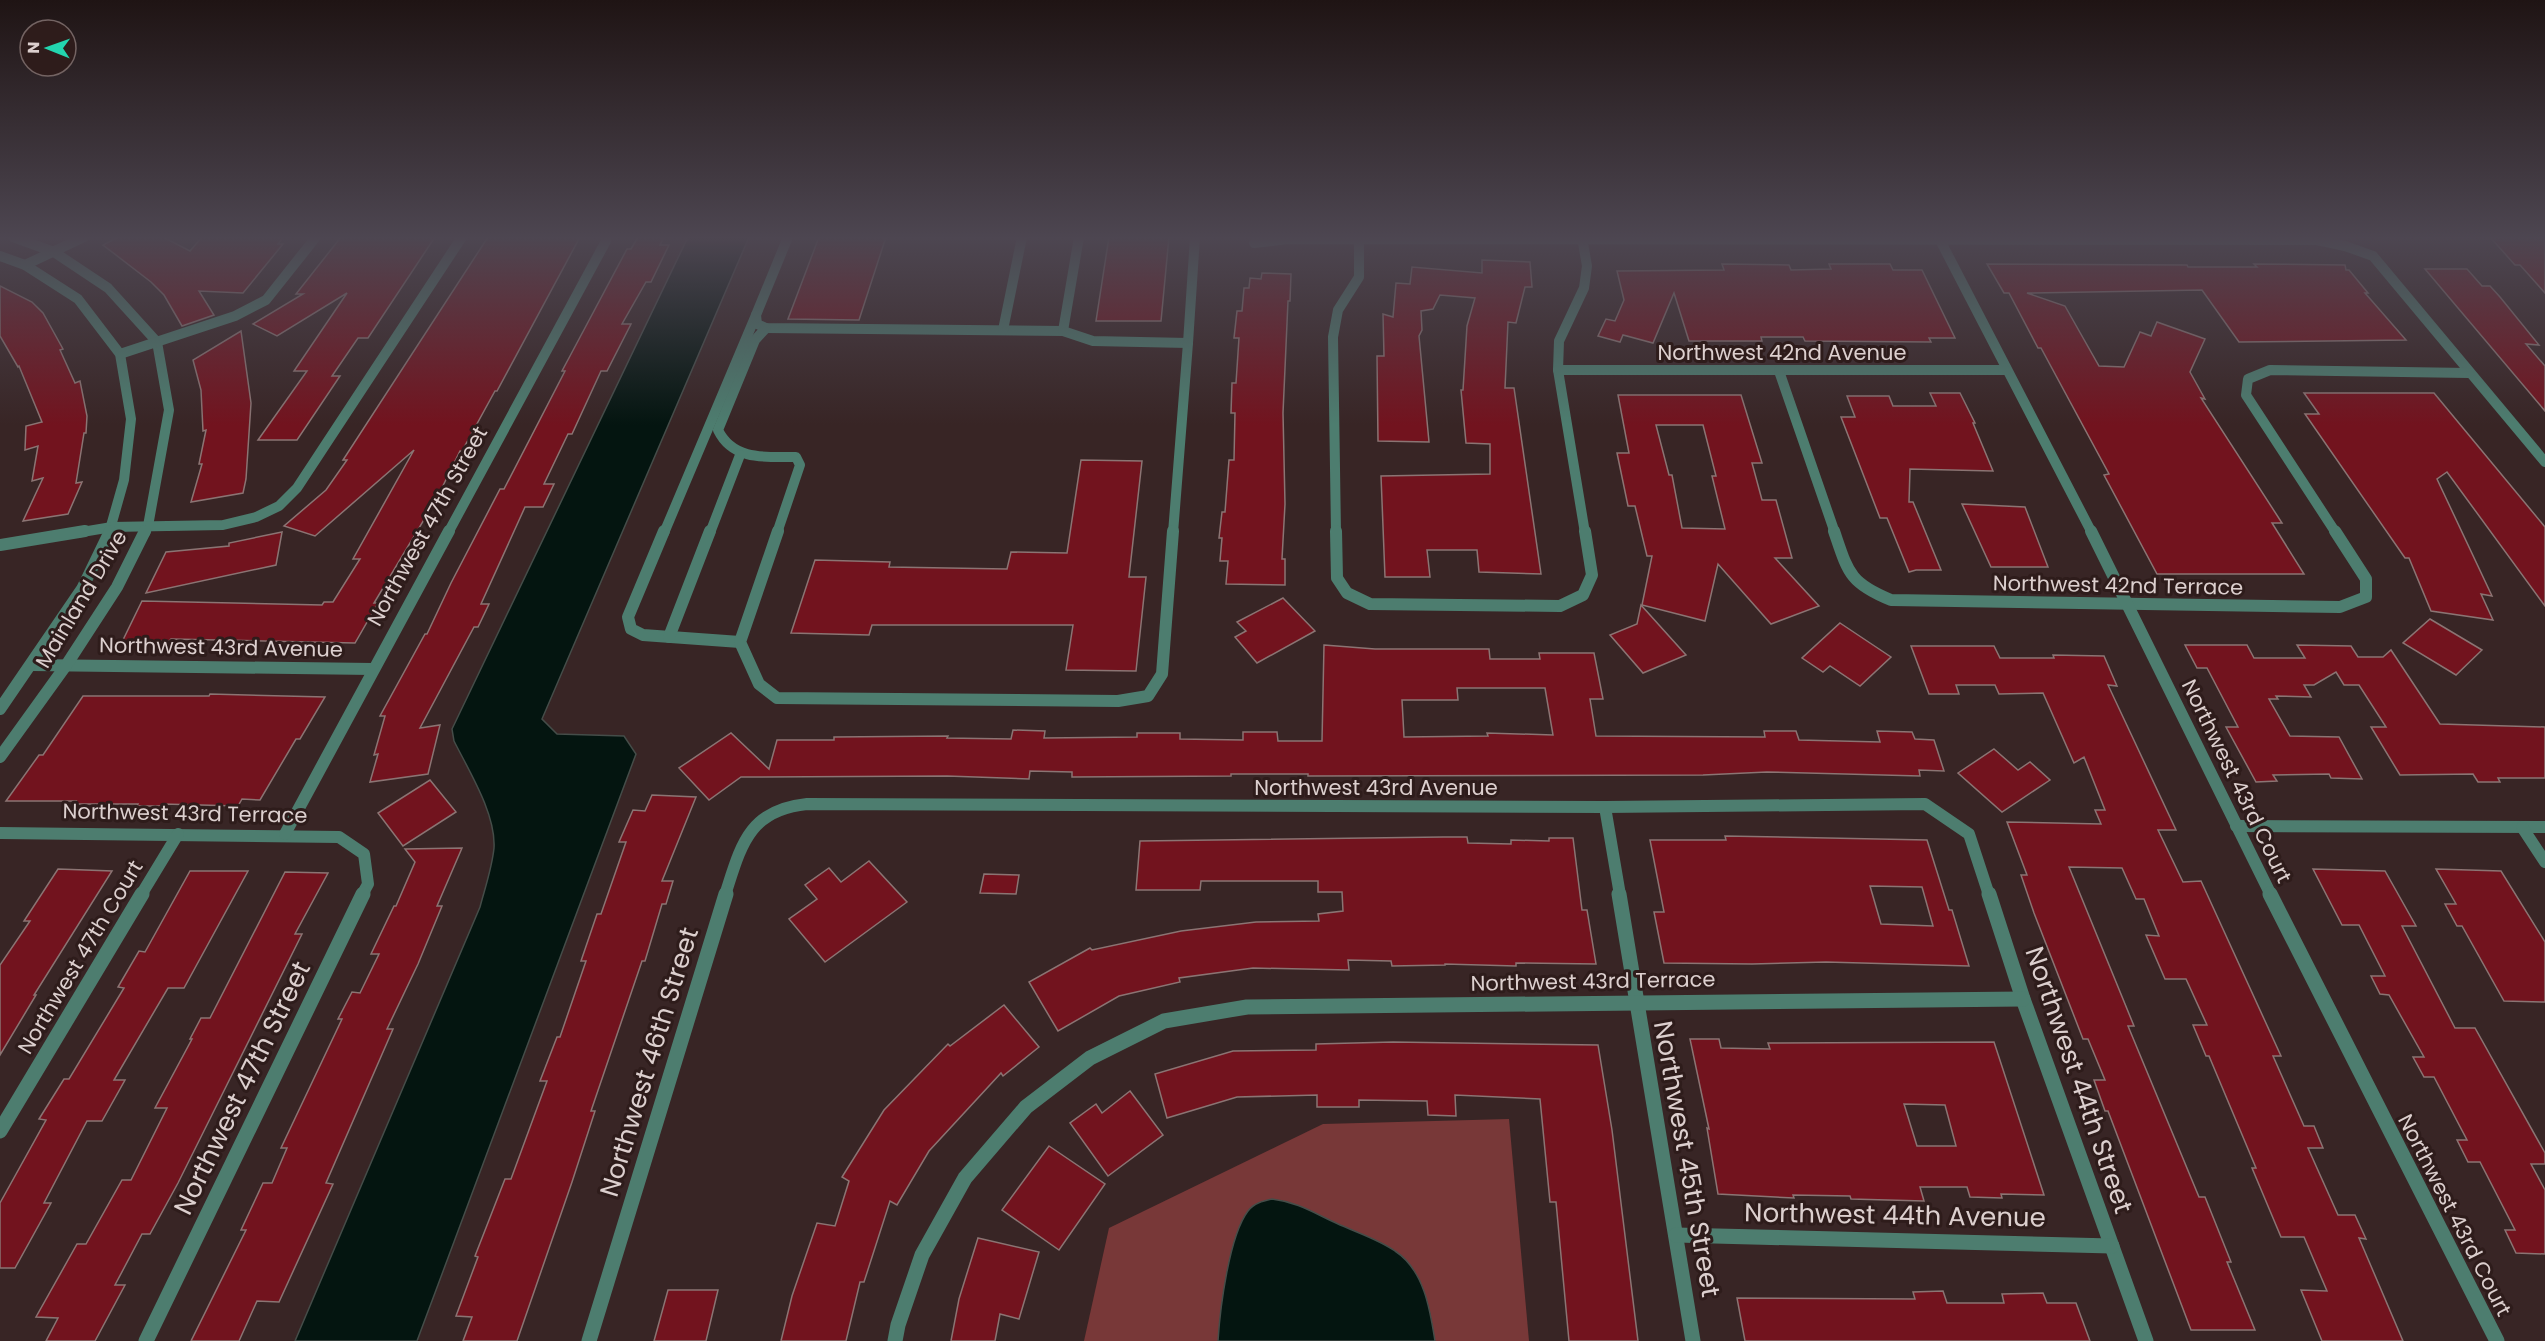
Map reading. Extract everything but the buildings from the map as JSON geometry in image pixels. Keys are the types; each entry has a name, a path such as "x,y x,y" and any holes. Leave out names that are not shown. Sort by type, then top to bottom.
{"street":[{"name":"Mainland Drive","path":"0,709 82,589 112,527 124,480 131,419 120,354 77,300"},
{"path":"119,300 157,342"},
{"path":"120,354 235,316 266,300"},
{"path":"0,545 112,527 223,525 256,517 279,506 297,488 421,300"},
{"name":"Northwest 47th Street","path":"285,834 574,300"},
{"path":"740,642 669,637 637,632 631,629 628,617 762,300"},
{"path":"1003,330 1009,300"},
{"path":"1063,330 1068,300"},
{"path":"766,328 755,340 718,430 722,442 740,455 796,457 800,465 740,642 759,684 777,698 1118,701 1148,696 1162,674 1191,300"},
{"path":"1345,300 1338,310 1333,337 1337,578 1347,592 1370,604 1560,606 1583,595 1592,575 1558,370 1560,341 1579,300"},
{"name":"Northwest 43rd Court","path":"1970,300 2129,606 2236,826 2497,1341"},
{"path":"2409,300 2545,462"},
{"path":"756,315 757,324 766,328 1063,330 1093,341 1188,343"},
{"name":"Mainland Drive","path":"0,757 67,664 117,586 148,526 170,410 157,342"},
{"name":"Northwest 42nd Avenue","path":"1558,370 2006,370"},
{"name":"Northwest 42nd Terrace","path":"1779,370 1849,574 1869,591 1891,600 2129,606 2340,607 2366,597 2366,579 2246,395 2248,379 2270,370 2469,373"},
{"path":"669,637 740,455"},
{"name":"Northwest 43rd Avenue","path":"32,665 373,669"},
{"name":"Northwest 43rd Avenue","path":"775,810 807,804 1605,807 1925,804 1969,834"},
{"name":"Northwest 45th Street","path":"1605,807 1694,1341"},
{"name":"Northwest 46th Street","path":"589,1341 739,851 755,825 775,810"},
{"path":"2236,826 2545,827"},
{"path":"2522,827 2545,862"},
{"name":"Northwest 43rd Terrace","path":"0,833 285,834 339,837 364,854"},
{"name":"Northwest 47th Court","path":"0,1131 178,834"},
{"name":"Northwest 44th Street","path":"1969,834 2023,999 2146,1341"},
{"name":"Northwest 47th Street","path":"146,1341 368,884 364,854"},
{"name":"Northwest 43rd Terrace","path":"895,1341 898,1325 922,1255 973,1169 1026,1107 1090,1058 1164,1021 1247,1007 1636,1001 2023,999"},
{"name":"Northwest 44th Avenue","path":"1677,1235 2112,1246"}],"shaded area":[{"path":"658,300 722,300 542,719 557,734 624,736 636,754 417,1341 295,1341 480,907 492,863 494,848 491,821 454,741 452,729"},
{"path":"1509,1119 1529,1341 1084,1341 1109,1228 1323,1124"},
{"path":"1272,1199 1297,1205 1374,1239 1405,1259 1419,1279 1424,1291 1435,1341 1218,1341 1223,1292 1241,1222 1250,1208"}]}
